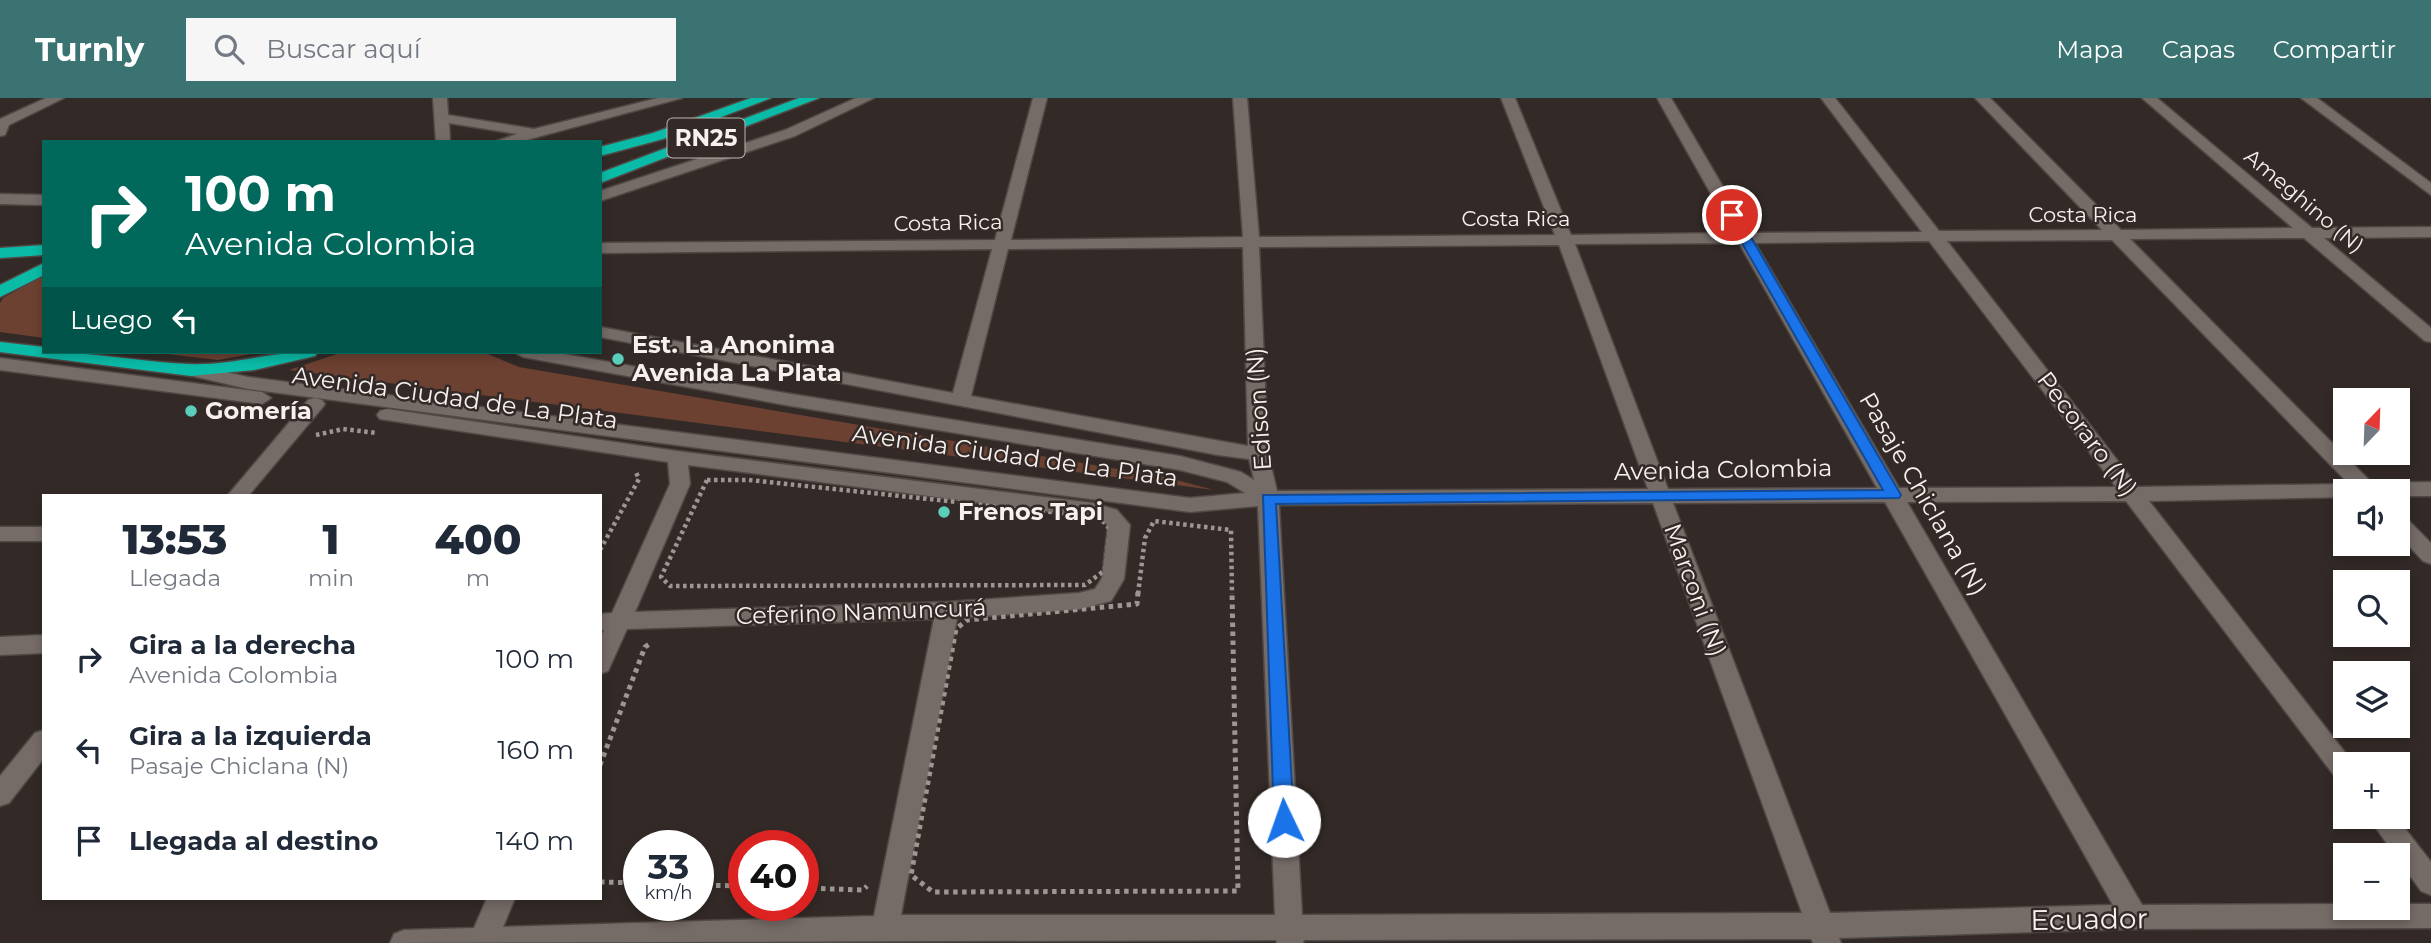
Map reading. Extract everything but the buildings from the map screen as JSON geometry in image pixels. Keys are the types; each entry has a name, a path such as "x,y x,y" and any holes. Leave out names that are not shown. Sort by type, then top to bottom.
{"highway":[{"name":"RN25","path":"602,151 764,98"},
{"name":"RN25","path":"602,177 812,98"},
{"path":"0,253 42,250"},
{"path":"0,292 42,269"},
{"name":"Avenida Ciudad de La Plata","path":"0,347 42,352"},
{"name":"Avenida Ciudad de La Plata","path":"58,354 191,370"},
{"path":"191,370 254,364 300,354"}],"street":[{"path":"0,132 4,123 57,98"},
{"path":"440,98 443,140"},
{"path":"509,140 675,98"},
{"path":"602,195 790,134 867,98"},
{"path":"961,399 1040,98"},
{"name":"Edison (N)","path":"1240,98 1251,241 1258,453 1268,498 1290,936"},
{"name":"Marconi (N)","path":"1508,98 1565,240 1824,934"},
{"name":"Pasaje Chiclana (N)","path":"1664,98 2134,917"},
{"name":"Pecoraro (N)","path":"1828,98 2333,755"},
{"path":"1982,98 2356,479"},
{"name":"Ameghino (N)","path":"2149,98 2431,337"},
{"path":"2308,98 2431,190"},
{"path":"443,118 537,133"},
{"path":"0,200 42,200"},
{"name":"Costa Rica","path":"602,247 2431,232"},
{"name":"Avenida Ciudad de La Plata","path":"602,332 1218,450 1258,453"},
{"name":"Avenida Ciudad de La Plata","path":"534,354 791,400 1180,463 1234,477 1268,498"},
{"name":"Avenida Ciudad de La Plata","path":"0,364 315,404 1104,516"},
{"name":"Avenida Ciudad de La Plata","path":"191,370 248,383 1190,506 1268,498"},
{"path":"143,383 248,383"},
{"path":"791,400 898,387"},
{"path":"239,494 315,404"},
{"path":"602,657 610,621 680,484 677,457 610,429"},
{"name":"Avenida Colombia","path":"2410,490 2431,489"},
{"name":"Avenida Colombia","path":"1268,498 1661,498 2333,491"},
{"name":"Ceferino Namuncurá","path":"610,621 957,615 1079,601 1103,595 1113,579 1119,525 1104,516"},
{"path":"0,534 42,534"},
{"path":"2410,534 2431,556"},
{"path":"886,928 957,615"},
{"path":"0,646 42,644"},
{"path":"0,795 42,742"},
{"path":"2390,829 2431,883"},
{"path":"482,943 500,900"},
{"name":"Ecuador","path":"404,943 482,943 886,928 1290,936 1824,934 2134,917 2431,916"}],"path":[{"path":"307,445 316,435 343,429 385,434"},
{"path":"602,546 639,479 632,464"},
{"path":"707,480 662,577 670,586 1085,585 1105,570 1110,529 1104,516"},
{"path":"957,615 911,875 933,892 1238,891 1231,530 1154,522 1145,538 1137,604"},
{"path":"602,760 645,647 660,637"},
{"path":"602,882 623,883"}],"shaded area":[{"path":"42,276 42,338 0,332 0,303 3,298"},
{"path":"167,354 251,354 218,360"},
{"path":"337,354 488,354 519,367 1165,477 1214,490 289,370"}],"place":[{"name":"Est. La Anonima Avenida La Plata","path":"618,359"},
{"name":"Gomería","path":"191,411"},
{"name":"Frenos Tapi","path":"944,512"}],"route":[{"path":"1284,821 1268,498 1894,495 1732,215"}]}
